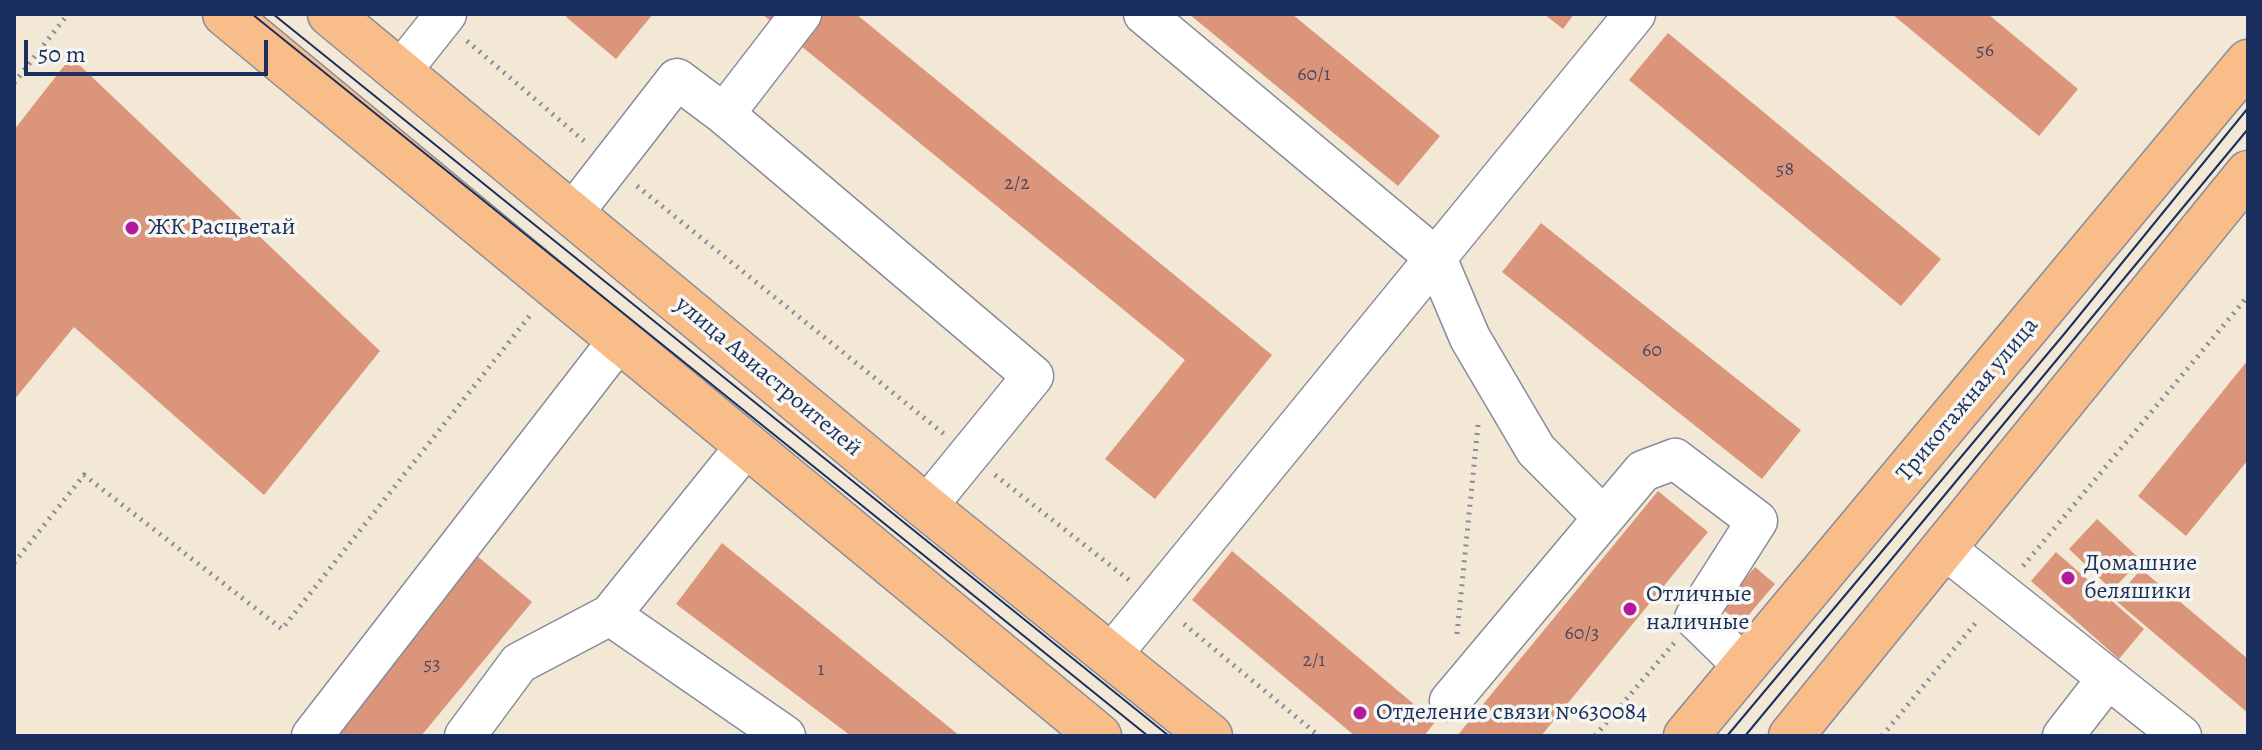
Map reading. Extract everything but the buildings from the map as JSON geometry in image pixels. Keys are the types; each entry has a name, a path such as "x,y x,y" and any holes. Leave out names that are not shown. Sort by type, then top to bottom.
{"main road":[{"path":"225,14 1099,736"},
{"name":"улица Авиастроителей","path":"330,14 926,507 1210,736"},
{"name":"Трикотажная улица","path":"1686,736 2248,62"},
{"path":"1791,736 2248,173"},
{"path":"2059,292 2054,310 2057,323 2075,341 2099,342 2120,330"}],"street":[{"path":"724,114 801,14"},
{"path":"1144,14 1436,258 1470,338 1536,450 1602,516"},
{"path":"1111,655 1635,14"},
{"path":"400,72 444,16"},
{"path":"572,214 677,79 724,114 1033,376 926,507"},
{"path":"312,736 619,340"},
{"path":"465,736 519,663 610,615 747,445"},
{"path":"1450,701 1602,516 1643,471 1675,459 1757,521 1695,618 1743,665"},
{"path":"1944,548 2181,736"},
{"path":"610,615 785,736"},
{"path":"2063,736 2108,678"}],"path":[{"path":"14,83 68,14"},
{"path":"444,16 610,163 1154,599 1319,736"},
{"path":"2014,577 2248,296"},
{"path":"14,563 84,475 282,629 536,308"},
{"path":"1457,639 1485,362"},
{"path":"1882,736 1983,614"},
{"path":"1595,736 1695,618"}],"tram line":[{"path":"252,14 1148,736"},
{"path":"273,14 1169,736"},
{"path":"1727,736 2065,333 2248,108"},
{"path":"1745,736 2248,129"}],"place":[{"name":"ЖК Расцветай","path":"132,228"},
{"name":"Домашние беляшики","path":"2068,578"},
{"name":"Отличные наличные","path":"1630,609"},
{"name":"Отделение связи №630084","path":"1360,713"}]}
